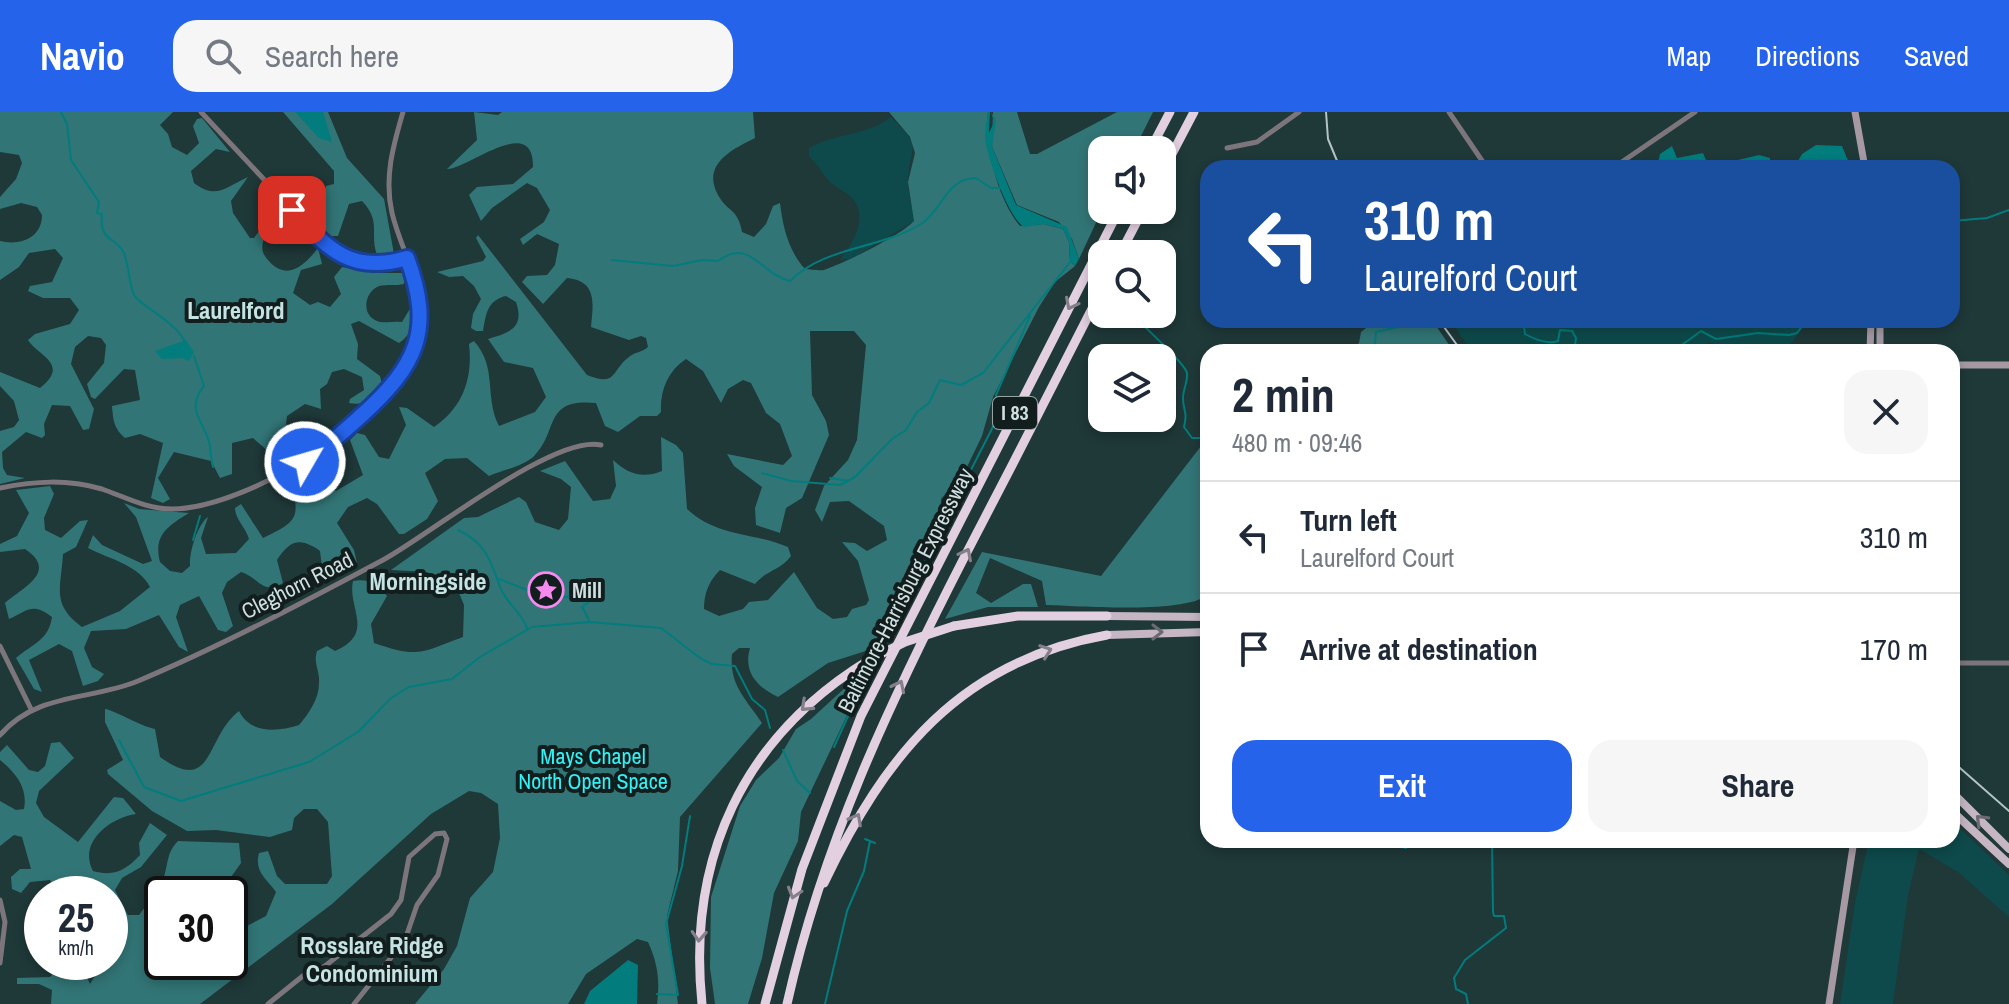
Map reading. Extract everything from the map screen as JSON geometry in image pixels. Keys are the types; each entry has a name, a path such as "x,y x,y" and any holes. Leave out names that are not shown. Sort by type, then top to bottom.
{"highway":[{"path":"1157,136 1170,112"},
{"path":"1176,146 1194,112"},
{"name":"Baltimore-Harrisburg Expressway","path":"765,1004 802,869 861,716 1112,224"},
{"name":"Baltimore-Harrisburg Expressway","path":"787,1004 809,915 848,800 892,699 1088,316"},
{"path":"702,1004 699,961 701,912 712,856 728,814 753,768 791,721 832,684 905,642 954,626 1018,616 1107,616"},
{"path":"809,915 871,792 933,719 967,691 1004,669 1045,651 1107,635"}],"main road":[{"path":"1855,112 1864,160"},
{"path":"1880,330 1880,344"},
{"path":"1880,330 1883,344"},
{"path":"1960,365 2009,365"},
{"path":"1107,616 1200,617"},
{"path":"1107,635 1200,632"},
{"path":"1960,800 2009,849"},
{"path":"1960,818 2009,864"},
{"path":"1829,1004 1853,848"}],"street":[{"path":"201,112 327,247 345,258 369,264 407,258"},
{"path":"0,488 62,481 154,507 189,508 292,469 345,430 394,386 418,342 421,314 418,288 390,199 390,165 403,112"},
{"path":"1227,148 1257,142 1299,112"},
{"path":"1449,112 1482,160"},
{"path":"1625,160 1695,112"},
{"name":"Cleghorn Road","path":"0,735 31,709 140,680 383,560 526,469 582,445 601,445"},
{"path":"0,646 31,709"},
{"path":"1960,663 2009,663"},
{"path":"268,1004 313,971 325,966 391,914 401,900 409,857 435,834 444,833 447,839 441,868 417,905 405,940 354,1004"},
{"path":"0,900 5,922 0,963"}],"shaded area":[{"path":"295,112 323,112 332,142 319,138"},
{"path":"988,112 989,133 994,122 991,112 996,120 992,147 1016,205 1067,227 1079,259 1075,266 1070,261 1069,242 1063,229 1044,224 1024,227 1012,212 999,186 986,146"},
{"path":"891,117 908,136 913,147 908,181 914,221 853,258 840,260 857,230 857,205 830,182 809,157 809,148 872,128"},
{"path":"1816,145 1842,146 1848,160 1799,160"},
{"path":"1672,146 1677,158 1703,153 1706,160 1659,160 1660,154"},
{"path":"1759,155 1770,158 1770,160 1738,160"},
{"path":"1456,328 1803,328 1790,344 1466,344"},
{"path":"186,340 194,352 189,361 182,358 162,359 155,351"},
{"path":"1960,829 2009,875 2009,917 1958,872 1919,849 1908,895 1893,1004 1840,1004 1855,903 1867,848 1960,848"},
{"path":"628,960 638,965 637,1004 584,1004 590,991"}],"green space":[{"path":"0,112 173,112 160,125 168,134 172,147 187,155 199,143 193,126 197,119 202,118 230,152 216,149 191,171 194,183 215,191 248,177 231,201 233,213 250,238 254,238 270,216 278,214 281,218 266,235 262,247 275,267 288,271 295,269 318,248 322,264 301,270 293,293 310,305 318,302 330,307 341,294 334,277 342,267 374,273 404,273 404,284 379,286 370,293 366,304 368,314 382,322 402,322 411,307 414,309 411,329 403,340 399,343 359,321 351,324 358,344 357,359 380,376 383,388 368,401 349,403 364,390 362,377 344,369 332,372 327,384 320,389 321,409 305,404 287,416 286,424 293,435 313,440 310,447 289,455 286,467 277,465 253,438 232,443 232,474 220,478 211,461 174,452 158,478 170,499 163,503 151,498 163,443 140,434 125,438 114,420 112,406 140,400 135,370 124,369 95,399 91,397 87,384 104,363 106,345 101,338 88,336 75,347 71,364 94,409 89,429 83,430 70,406 52,405 42,438 26,432 2,452 3,468 7,475 25,478 0,484 0,431 14,427 19,420 14,401 0,386 0,372 40,388 49,380 52,366 28,340 35,334 70,324 79,310 70,298 43,298 28,291 30,286 52,282 63,258 55,249 29,253 19,267 0,280 0,241 22,241 34,235 42,215 37,207 21,203 0,209 0,197 16,179 22,163 19,155 0,152"},
{"path":"283,112 328,112 347,158 384,199 394,254 377,255 372,215 362,201 349,204 338,236 330,236 315,226 326,186 334,184 334,171"},
{"name":"Mays Chapel North Open Space","path":"474,112 498,115 502,112 753,112 755,138 729,153 716,166 714,184 718,195 735,214 742,232 754,237 766,224 773,206 780,203 794,254 805,269 824,270 897,234 914,221 908,182 915,153 910,137 889,112 988,112 988,140 994,172 1012,215 1020,226 1044,224 1063,229 1069,242 1070,261 1075,266 1055,282 1039,307 993,397 982,436 965,471 941,499 940,518 872,649 828,663 778,697 758,683 750,671 750,648 739,648 732,654 736,683 762,723 680,817 678,871 667,916 678,1004 657,1004 658,980 654,958 648,942 637,939 586,974 568,1004 415,1004 444,969 457,946 470,898 493,872 500,838 498,804 481,793 469,791 431,814 332,904 248,968 248,926 266,916 276,892 260,870 259,853 268,851 277,876 285,884 327,884 332,876 328,822 317,809 304,809 294,818 292,830 270,837 216,830 187,831 152,811 108,774 107,770 123,760 105,722 105,709 155,729 160,757 190,770 200,766 207,758 228,722 239,711 250,724 265,729 299,725 310,711 319,689 317,651 327,646 335,651 347,644 357,628 353,581 372,583 387,596 371,624 374,643 401,651 420,652 463,637 464,605 457,588 427,572 391,570 464,518 478,517 519,497 526,502 535,522 559,530 568,519 571,487 561,479 540,471 565,461 593,501 610,499 616,486 613,460 636,474 662,471 661,437 683,453 687,509 710,525 788,547 791,556 755,584 720,570 708,588 704,609 719,616 743,609 749,602 768,600 794,572 817,608 833,619 847,617 852,609 866,605 869,600 858,561 842,542 855,543 867,551 887,540 884,526 849,501 830,502 822,522 815,510 824,486 848,460 857,440 866,345 854,331 810,331 812,395 826,421 829,435 802,498 786,508 780,533 756,525 755,508 762,487 734,466 727,454 783,465 792,456 780,424 766,413 751,383 743,380 728,389 721,403 703,371 686,359 674,369 666,382 661,412 657,416 640,416 618,432 605,426 596,403 579,403 560,411 535,455 520,465 489,476 467,458 445,459 425,473 438,501 427,519 404,534 399,534 377,504 367,498 348,507 337,523 354,550 357,563 346,572 319,580 316,577 322,567 320,551 301,542 291,545 277,560 283,583 265,586 241,572 227,582 222,593 233,626 226,632 218,630 199,596 180,605 176,617 188,652 179,647 159,615 126,629 91,631 84,648 92,667 104,674 98,681 83,686 72,651 59,644 29,660 42,692 34,689 16,658 44,636 52,617 35,609 9,619 5,603 34,579 39,565 25,549 0,552 0,544 17,536 29,513 16,490 50,486 54,494 44,518 45,530 61,538 80,521 88,520 76,547 63,554 60,586 66,611 82,627 120,611 150,587 139,573 88,548 93,535 102,545 143,564 152,561 136,517 124,503 139,509 189,513 169,527 161,538 160,562 170,571 182,573 190,566 194,540 208,517 201,538 206,554 236,553 249,539 235,512 241,504 263,538 285,526 294,515 292,477 322,459 327,483 336,491 363,475 350,440 357,433 365,435 379,457 389,459 406,425 399,407 407,408 434,427 444,419 464,391 469,368 469,344 474,341 489,372 492,404 499,426 535,412 546,397 533,368 504,362 488,339 508,332 517,324 516,302 506,296 495,301 487,313 483,331 476,331 471,328 473,314 481,299 474,286 463,276 449,277 437,272 483,261 486,257 476,238 478,235 587,375 609,378 630,356 648,347 646,338 641,336 629,340 591,327 591,295 589,289 577,280 567,278 543,304 522,282 527,276 547,275 555,265 559,244 537,234 523,245 520,239 544,222 550,210 537,188 527,183 492,208 481,221 469,195 477,187 513,184 533,167 530,151 523,144 511,144 447,169 477,140"},
{"path":"993,112 1017,112 1030,154 1037,154 1117,112 1153,112 1141,136 1088,136 1088,224 1095,224 1079,259 1072,239 1059,222 1017,205 992,147"},
{"path":"1366,328 1438,328 1448,344 1358,344 1361,332"},
{"path":"1200,447 1200,599 1155,607 1046,605 1042,581 990,558 976,593 991,603 1023,584 1031,584 1038,607 988,607 945,619 982,552 1101,576"},
{"path":"872,663 801,812 798,841 774,893 762,958 748,1004 715,1004 710,968 711,897 740,806 756,780 779,758 796,729"},
{"path":"60,742 74,758 39,791 36,803 44,817 78,842 114,797 123,798 136,814 116,821 99,834 93,842 89,861 93,871 100,873 113,873 130,865 140,855 139,843 150,823 167,835 141,867 125,876 24,876 21,893 12,889 11,877 20,869 31,869 22,837 14,835 0,846 0,801 16,810 24,809 25,801 20,782 0,760 0,752 7,745 29,770 38,772 45,766 51,743"},
{"path":"178,841 239,843 241,863 232,876 164,876 171,851"},
{"path":"144,908 144,980 232,980 200,1004 51,1004 52,990 39,984 17,984 17,978 88,980 90,984 93,980 128,980 128,915 139,915"}],"waterway":[{"path":"61,112 67,124 71,160 99,202 97,213 102,214 103,230 124,253 134,295 184,340"},
{"path":"612,260 673,266 702,260 718,261 739,253 755,259 771,272 790,281 836,254 889,239 921,224 951,189 966,179 976,178 991,188 1000,188"},
{"path":"1960,220 1987,218 2009,210"},
{"path":"762,473 791,481 840,485 855,477 892,439 906,430 917,412 929,403 940,380 961,385 983,373 1071,261"},
{"path":"878,652 1001,411 996,395 1030,316"},
{"path":"1146,328 1185,368 1184,427 1192,438 1200,438"},
{"path":"1375,344 1376,332 1394,328"},
{"path":"1524,328 1525,334 1545,342 1558,341 1560,330 1572,331 1575,344"},
{"path":"1683,344 1701,331 1716,339 1758,333 1789,335 1801,328"},
{"path":"194,356 204,386 198,395 196,410 208,439 213,467"},
{"path":"830,478 849,481"},
{"path":"193,540 200,516"},
{"path":"458,530 475,540 486,553 502,592 527,628"},
{"path":"499,579 548,598 592,595 594,598 582,607 589,620"},
{"path":"119,740 144,787 181,801 309,762 358,732 391,698 409,687 452,679 480,657 532,627 590,622 661,628 700,658 712,664 735,666 752,699 765,710 770,728"},
{"path":"834,747 873,661"},
{"path":"783,750 797,781 810,793"},
{"path":"657,994 678,995 666,924 682,866 690,816"},
{"path":"865,839 875,843"},
{"path":"825,1004 847,911 864,871 870,841"},
{"path":"1468,1004 1466,994 1456,989 1454,978 1465,960 1506,928 1504,916 1494,916 1493,912 1492,848"}],"tram line":[{"path":"1326,112 1328,139 1337,160"},
{"path":"1445,328 1456,344"},
{"path":"1960,768 2009,811"}],"place":[{"name":"Mill","path":"546,590"}],"district":[{"name":"Laurelford","path":"236,311"},
{"name":"Morningside","path":"428,582"},
{"name":"Rosslare Ridge Condominium","path":"372,960"}],"route":[{"path":"292,210 318,239 345,258 380,264 407,258 420,300 421,314 418,342 394,386 305,462"}]}
